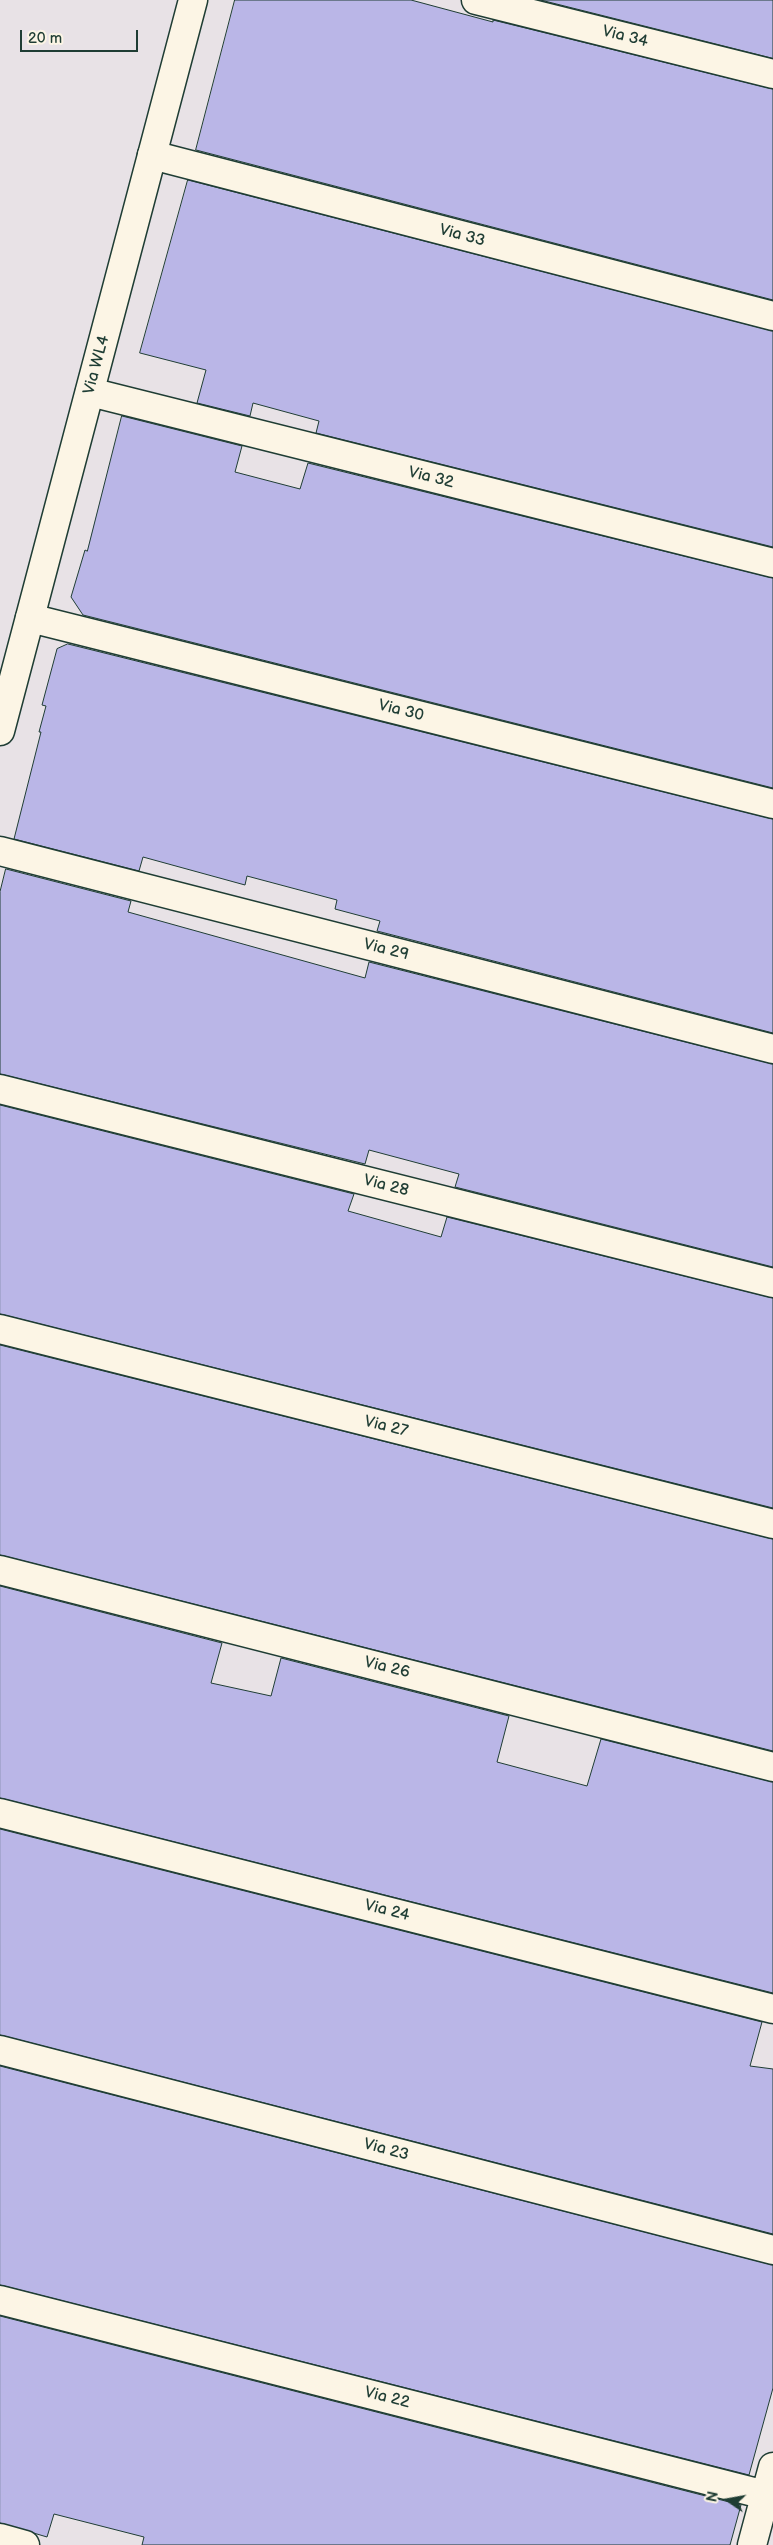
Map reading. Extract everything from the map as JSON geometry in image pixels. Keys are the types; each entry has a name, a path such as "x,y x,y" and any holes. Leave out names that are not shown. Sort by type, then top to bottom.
{"street":[{"name":"Via WL4","path":"0,731 193,0"},
{"name":"Via 34","path":"476,0 773,74"},
{"name":"Via 33","path":"152,155 773,316"},
{"name":"Via 32","path":"90,392 773,563"},
{"name":"Via 30","path":"30,618 773,804"},
{"name":"Via 29","path":"0,851 773,1049"},
{"name":"Via 28","path":"0,1089 773,1283"},
{"name":"Via 27","path":"0,1330 773,1524"},
{"name":"Via 26","path":"0,1570 773,1767"},
{"name":"Via 24","path":"0,1812 773,2009"},
{"name":"Via 23","path":"0,2050 773,2250"},
{"name":"Via 22","path":"0,2300 769,2496"},
{"path":"752,2545 769,2496 773,2467"},
{"path":"0,2538 25,2545"}],"building":[{"path":"235,0 411,0 493,22 493,20 773,89 773,300 196,150"},
{"path":"541,0 773,0 773,58"},
{"path":"188,180 773,331 773,547 316,433 319,421 253,403 250,416 197,403 206,370 140,353"},
{"path":"122,416 242,446 235,472 300,489 308,463 773,578 773,788 83,615 71,597 85,550 87,551"},
{"path":"68,644 773,819 773,1033 377,931 380,921 335,909 337,900 247,876 245,885 143,857 139,871 14,839 41,732 39,732 46,706 42,705 57,649"},
{"path":"6,869 131,901 128,912 365,978 369,962 773,1064 773,1267 455,1187 459,1174 369,1150 365,1164 0,1074 0,892"},
{"path":"0,1105 354,1194 348,1211 441,1237 447,1217 773,1298 773,1508 0,1314"},
{"path":"0,1345 773,1539 773,1751 0,1555"},
{"path":"0,1586 222,1643 211,1683 271,1696 281,1658 509,1716 497,1762 587,1786 601,1739 773,1782 773,1993 0,1798"},
{"path":"0,1829 762,2022 750,2066 773,2069 773,2234 0,2035"},
{"path":"0,2066 773,2265 773,2388 749,2475 0,2285"},
{"path":"0,2316 741,2505 730,2545 142,2545 144,2537 54,2514 47,2537 0,2523"}]}
